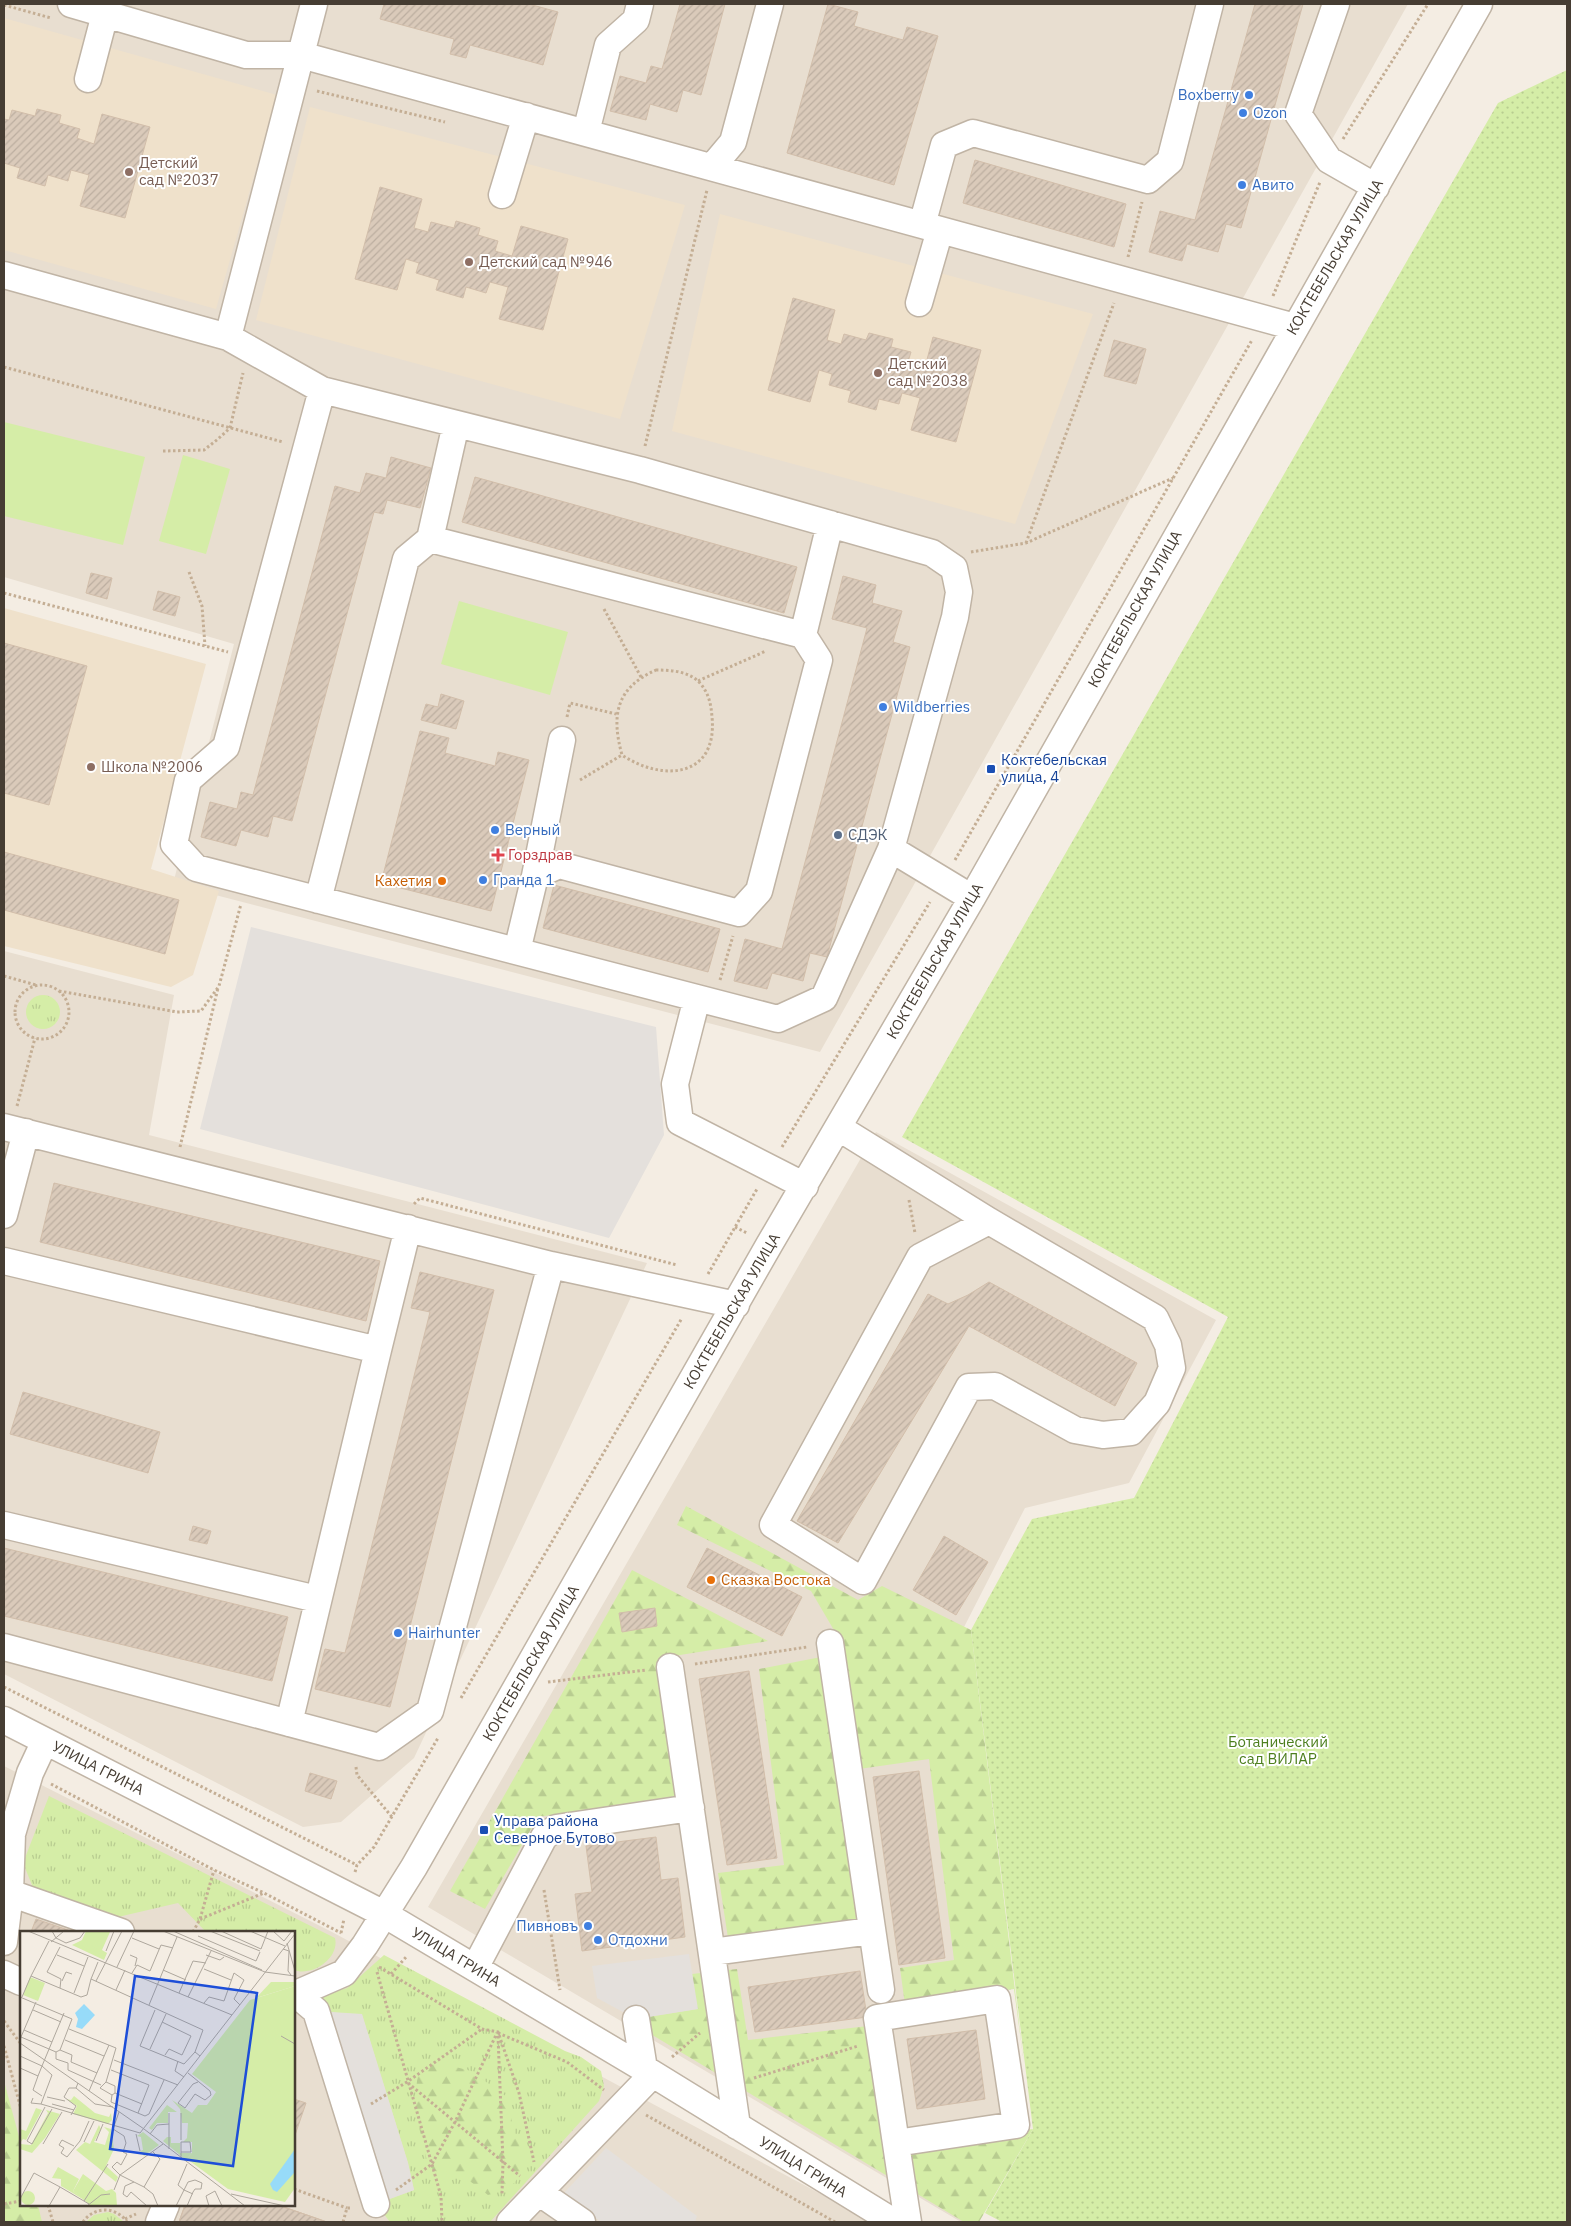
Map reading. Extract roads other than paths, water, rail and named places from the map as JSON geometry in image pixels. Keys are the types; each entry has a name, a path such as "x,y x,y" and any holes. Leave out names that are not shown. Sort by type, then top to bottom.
{"street":[{"path":"238,342 293,85 314,4"},
{"path":"586,132 608,45 636,20 640,4"},
{"path":"712,167 733,142 770,4"},
{"path":"919,303 944,145 973,133 1148,180 1170,161 1210,4"},
{"path":"1336,4 1298,114 1329,160 1376,187"},
{"name":"КОКТЕБЕЛЬСКАЯ УЛИЦА","path":"295,1993 344,1973 366,1946 972,898 1479,4"},
{"path":"64,11 105,14 246,55 301,55 931,228 1118,292 1264,319 1295,328"},
{"path":"88,79 105,14"},
{"path":"502,195 526,116"},
{"path":"4,275 238,342 322,390 640,470 932,552 954,568 959,592 955,617 891,849 824,998 778,1018 196,868 174,844 188,780 226,747 322,390"},
{"path":"318,900 406,559 430,539 456,424"},
{"path":"803,635 830,524"},
{"path":"430,539 803,635 819,660 759,891 739,913 560,865 535,876"},
{"path":"517,951 535,876 562,740"},
{"path":"891,849 972,898"},
{"path":"706,1000 675,1084 680,1122 805,1186"},
{"path":"839,1128 989,1221 1156,1318 1168,1345 1172,1368 1158,1403 1131,1432 1103,1436 1075,1430 995,1386 969,1387 863,1581 773,1525 920,1256 989,1221"},
{"path":"4,1215 13,1129 175,1170 409,1218 551,1265 736,1305"},
{"path":"289,1723 409,1218"},
{"path":"4,1261 378,1350"},
{"path":"4,1648 379,1747 430,1711 551,1265"},
{"path":"4,1525 317,1599"},
{"path":"830,1643 880,1990"},
{"path":"670,1667 737,2126"},
{"name":"УЛИЦА ГРИНА","path":"4,1720 384,1914 648,2071 894,2222"},
{"path":"4,1942 12,1834 30,1773 45,1741"},
{"path":"475,1968 544,1836 556,1828 691,1808"},
{"path":"7,1897 118,1931"},
{"path":"712,1952 872,1931"},
{"path":"4,1974 20,1982"},
{"path":"295,1993 316,2012 349,2117 366,2208"},
{"path":"896,2143 1016,2125 997,1999 877,2018 908,2222"},
{"path":"510,2222 625,2104 648,2071 636,2019"},
{"path":"540,2192 582,2222"},
{"path":"159,2222 166,2206"}],"place":[{"name":"Boxberry","path":"1249,95"},
{"name":"Ozon","path":"1243,113"},
{"name":"Детский сад №2037","path":"129,172"},
{"name":"Авито","path":"1242,185"},
{"name":"Детский сад №946","path":"469,262"},
{"name":"Детский сад №2038","path":"878,373"},
{"name":"Wildberries","path":"883,707"},
{"name":"Школа №2006","path":"91,767"},
{"name":"Коктебельская улица, 4","path":"991,769"},
{"name":"Верный","path":"495,830"},
{"name":"СДЭК","path":"838,835"},
{"name":"Горздрав","path":"498,855"},
{"name":"Гранда 1","path":"483,880"},
{"name":"Кахетия","path":"442,881"},
{"name":"Сказка Востока","path":"711,1580"},
{"name":"Hairhunter","path":"398,1633"},
{"name":"Управа района Северное Бутово","path":"484,1830"},
{"name":"Пивновъ","path":"588,1926"},
{"name":"Отдохни","path":"598,1940"}],"park label":[{"name":"Ботанический сад ВИЛАР","path":"1278,1750"}]}
